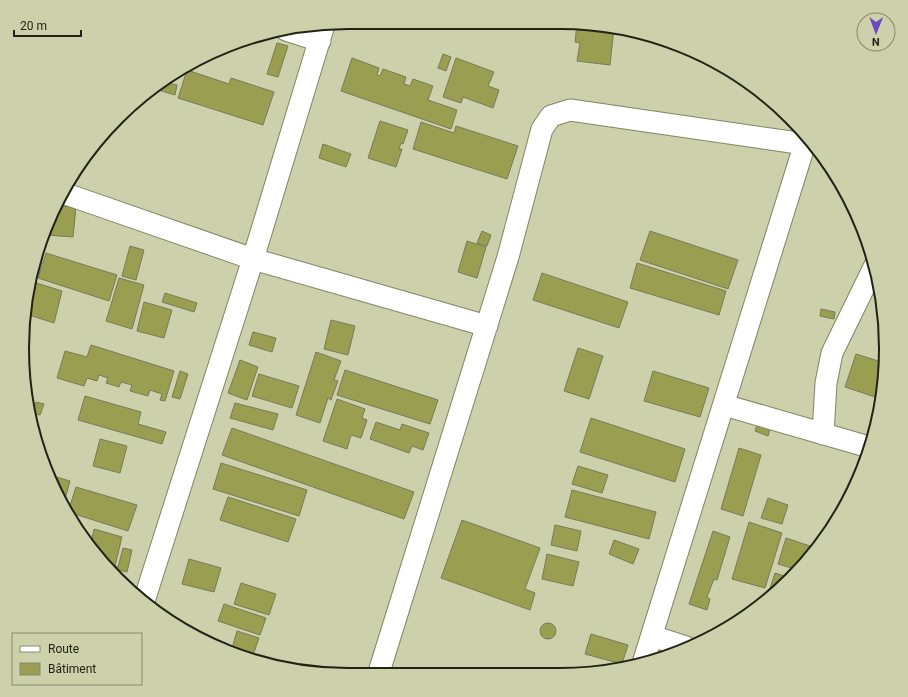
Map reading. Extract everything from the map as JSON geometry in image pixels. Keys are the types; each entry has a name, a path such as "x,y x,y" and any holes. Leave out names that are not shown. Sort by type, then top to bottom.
{"street":[{"path":"146,595 253,259 322,33 308,32"},
{"path":"380,668 508,257 542,129 552,116 570,110 803,142"},
{"path":"646,656 805,144"},
{"path":"69,195 253,259 487,326"},
{"path":"823,434 826,383 832,353 870,274"},
{"path":"724,404 864,445"},
{"path":"652,636 679,645"}],"building":[{"path":"576,30 613,34 610,65 577,61 580,43 575,42"},
{"path":"277,43 288,46 278,77 267,74"},
{"path":"443,54 451,57 446,71 438,68"},
{"path":"352,58 379,68 377,75 380,76 383,69 406,77 404,84 410,86 413,79 433,86 428,100 457,110 451,129 341,91"},
{"path":"456,58 494,72 488,86 499,90 493,108 463,97 461,103 443,97"},
{"path":"190,71 229,84 231,78 274,92 263,125 178,98 186,74"},
{"path":"170,83 177,85 175,95 160,91"},
{"path":"380,121 408,130 403,144 401,143 399,149 402,149 396,167 368,158"},
{"path":"421,122 454,133 456,126 518,146 507,179 413,149"},
{"path":"323,144 351,154 346,167 319,158"},
{"path":"62,206 76,207 73,237 50,235"},
{"path":"482,231 491,235 487,246 477,243"},
{"path":"650,231 738,260 728,289 640,260"},
{"path":"467,241 486,247 477,278 458,272"},
{"path":"130,246 144,250 136,280 122,276"},
{"path":"46,253 117,275 109,301 38,278"},
{"path":"637,263 726,291 719,315 630,288"},
{"path":"542,273 628,302 619,328 533,300"},
{"path":"119,278 144,285 132,329 106,321"},
{"path":"36,283 62,291 54,323 31,316"},
{"path":"165,293 197,303 194,312 162,302"},
{"path":"144,302 172,310 164,338 137,331"},
{"path":"821,309 835,312 834,319 820,316"},
{"path":"331,320 355,326 348,355 324,349"},
{"path":"253,332 276,338 272,352 249,345"},
{"path":"91,345 174,371 165,401 160,400 162,394 150,390 148,396 130,391 132,385 121,382 119,387 106,383 108,378 99,375 97,381 87,378 84,386 57,378 65,351 87,357"},
{"path":"578,348 603,356 589,399 564,391"},
{"path":"316,352 341,361 334,380 338,381 331,400 328,398 320,423 296,415"},
{"path":"856,354 878,361 875,397 845,387"},
{"path":"240,360 258,367 247,400 228,393"},
{"path":"345,370 438,400 430,424 337,395"},
{"path":"180,371 188,374 180,399 172,397"},
{"path":"653,371 709,388 700,417 644,401"},
{"path":"259,374 299,386 292,408 252,396"},
{"path":"85,396 141,412 138,424 166,432 162,444 78,420"},
{"path":"337,399 365,409 362,418 367,420 361,438 351,435 347,449 323,441"},
{"path":"36,402 44,404 40,415 36,414 34,407"},
{"path":"235,403 278,414 273,430 230,418"},
{"path":"591,418 685,449 675,482 580,452"},
{"path":"759,419 772,423 768,436 755,431"},
{"path":"376,422 400,430 402,424 429,433 423,450 412,446 409,453 370,439"},
{"path":"232,428 414,492 404,519 222,455"},
{"path":"100,439 127,446 120,473 93,466"},
{"path":"739,448 761,455 743,516 721,509"},
{"path":"221,463 307,490 299,516 213,489"},
{"path":"578,466 608,475 602,493 572,484"},
{"path":"56,477 70,481 66,497"},
{"path":"76,487 137,505 128,531 76,515 70,505"},
{"path":"572,490 656,512 649,539 565,517"},
{"path":"228,497 296,519 288,542 220,520"},
{"path":"768,498 788,505 782,524 761,518"},
{"path":"462,520 540,548 525,589 535,593 530,610 441,578"},
{"path":"749,522 782,533 765,588 732,579"},
{"path":"555,525 581,531 577,551 551,545"},
{"path":"94,529 122,537 115,566 108,559 92,538"},
{"path":"713,531 730,537 717,580 714,579 707,597 710,599 707,610 689,604"},
{"path":"786,538 810,546 791,568 778,564"},
{"path":"614,540 639,549 633,564 609,554"},
{"path":"123,548 132,550 127,572 119,570 115,566 118,567"},
{"path":"547,554 579,562 573,586 542,579"},
{"path":"189,559 221,568 214,592 182,584"},
{"path":"775,573 783,576 770,589"},
{"path":"241,583 276,594 269,615 234,604"},
{"path":"224,604 266,618 260,635 218,621"},
{"path":"545,623 551,623 556,628 554,637 551,639 545,639 540,634 540,628"},
{"path":"237,631 259,638 254,653 233,646"},
{"path":"591,634 628,645 622,662 617,663 585,654"}]}
